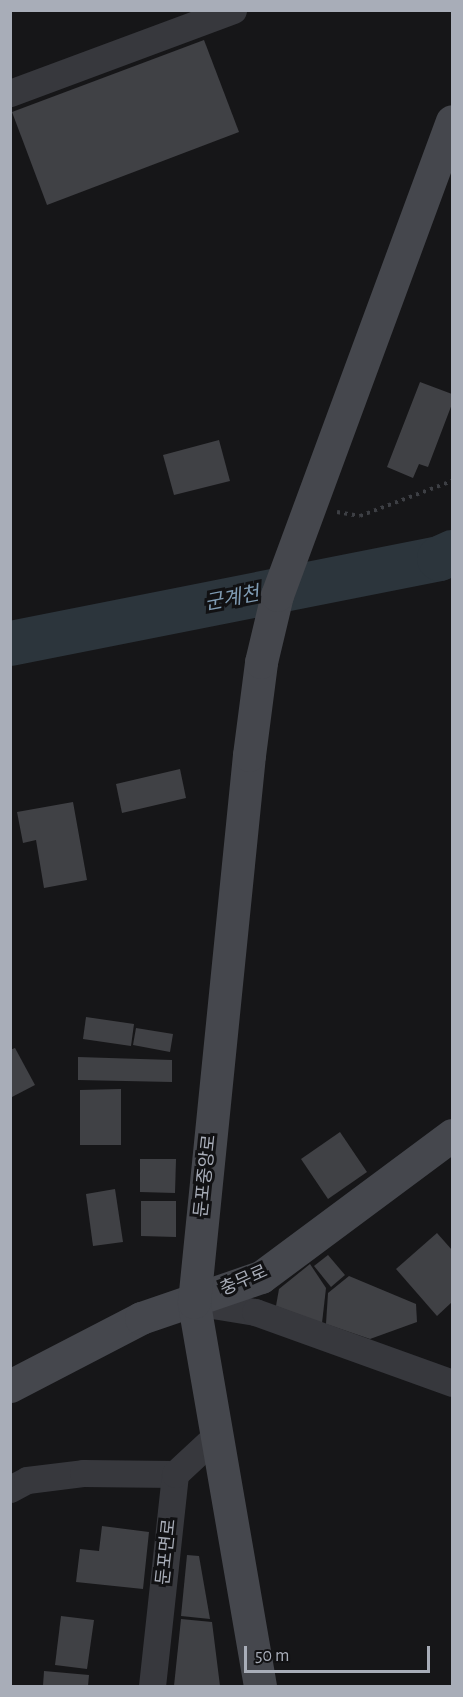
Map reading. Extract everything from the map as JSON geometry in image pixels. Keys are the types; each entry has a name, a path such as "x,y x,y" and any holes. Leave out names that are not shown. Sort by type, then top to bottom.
{"street":[{"path":"10,93 233,10"},
{"name":"둔포중앙로","path":"260,1686 194,1302 261,662 303,519 453,121"},
{"name":"충무로","path":"10,1386 141,1318 194,1302 261,1277 453,1134"},
{"path":"194,1302 255,1312 453,1383"},
{"path":"10,1489 27,1480 83,1473 175,1474 217,1435"},
{"name":"둔포면로","path":"152,1686 175,1474"}],"path":[{"path":"303,519 360,516 453,482"}],"building":[{"path":"204,40 239,132 47,205 12,112"},
{"path":"420,382 452,394 452,404 428,467 419,464 413,478 387,467"},
{"path":"219,440 230,481 174,495 163,455"},
{"path":"180,769 186,798 122,813 116,784"},
{"path":"73,802 87,880 44,888 36,840 23,843 17,812"},
{"path":"86,1017 134,1024 131,1046 83,1039"},
{"path":"136,1028 173,1034 170,1052 133,1045"},
{"path":"15,1048 35,1085 10,1098 10,1050"},
{"path":"78,1057 172,1060 172,1082 78,1080"},
{"path":"121,1089 121,1145 80,1145 80,1090"},
{"path":"340,1132 367,1172 328,1199 301,1159"},
{"path":"140,1159 176,1159 175,1193 140,1192"},
{"path":"115,1189 123,1242 93,1246 86,1194"},
{"path":"141,1201 176,1201 176,1237 141,1236"},
{"path":"437,1233 452,1250 452,1302 437,1316 396,1269"},
{"path":"328,1255 345,1275 331,1287 314,1266"},
{"path":"310,1264 326,1288 322,1323 276,1306 279,1289"},
{"path":"349,1276 416,1304 417,1322 370,1339 326,1324 328,1293"},
{"path":"102,1526 149,1532 143,1589 76,1582 80,1549 99,1551"},
{"path":"187,1555 199,1556 210,1619 181,1616"},
{"path":"61,1616 94,1620 87,1669 55,1665"},
{"path":"181,1619 212,1622 220,1686 174,1686"},
{"path":"44,1671 89,1675 88,1686 43,1686"}],"waterway":[{"name":"군계천","path":"10,643 439,558 452,552"}]}
